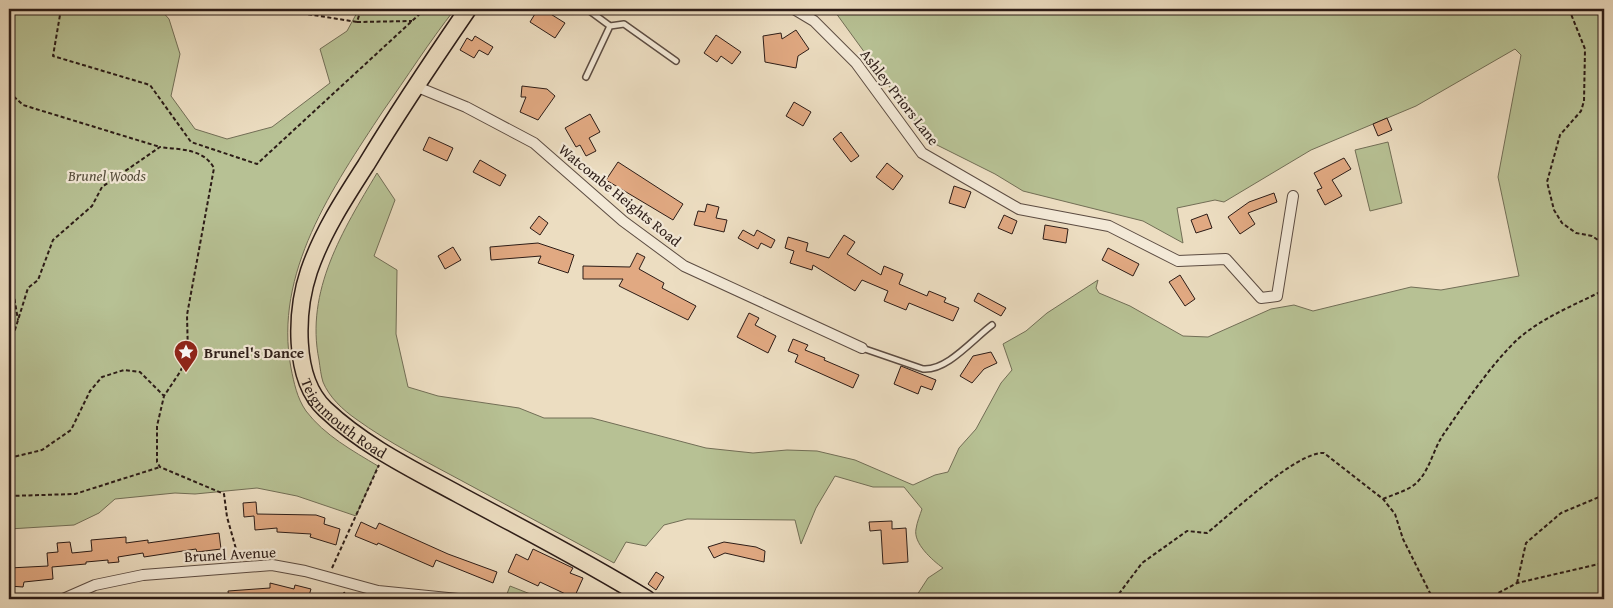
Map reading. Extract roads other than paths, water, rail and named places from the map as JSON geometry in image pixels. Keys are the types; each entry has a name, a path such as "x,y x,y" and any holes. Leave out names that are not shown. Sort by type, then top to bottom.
{"main road":[{"name":"Teignmouth Road","path":"468,9 415,86 327,228 309,272 300,317 300,343 304,370 315,398 342,423 384,455 544,540 647,599"}],"street":[{"name":"Ashley Priors Lane","path":"794,9 814,21 856,63 922,153 1020,209 1108,226 1178,261 1226,258 1261,298 1277,296 1294,196"},
{"name":"Watcombe Heights Road","path":"415,86 466,107 534,143 623,221 684,266 862,348"},
{"name":"Brunel Avenue","path":"63,599 95,584 133,577 240,566 272,565 328,577 377,595 458,599"}],"lane":[{"path":"587,9 610,26 624,24 676,61"},
{"path":"586,77 610,26"},
{"path":"862,348 931,370 943,365 992,325"}],"place":[{"name":"Brunel's Dance","path":"186,373"}],"park label":[{"name":"Brunel Woods","path":"107,175"}]}
